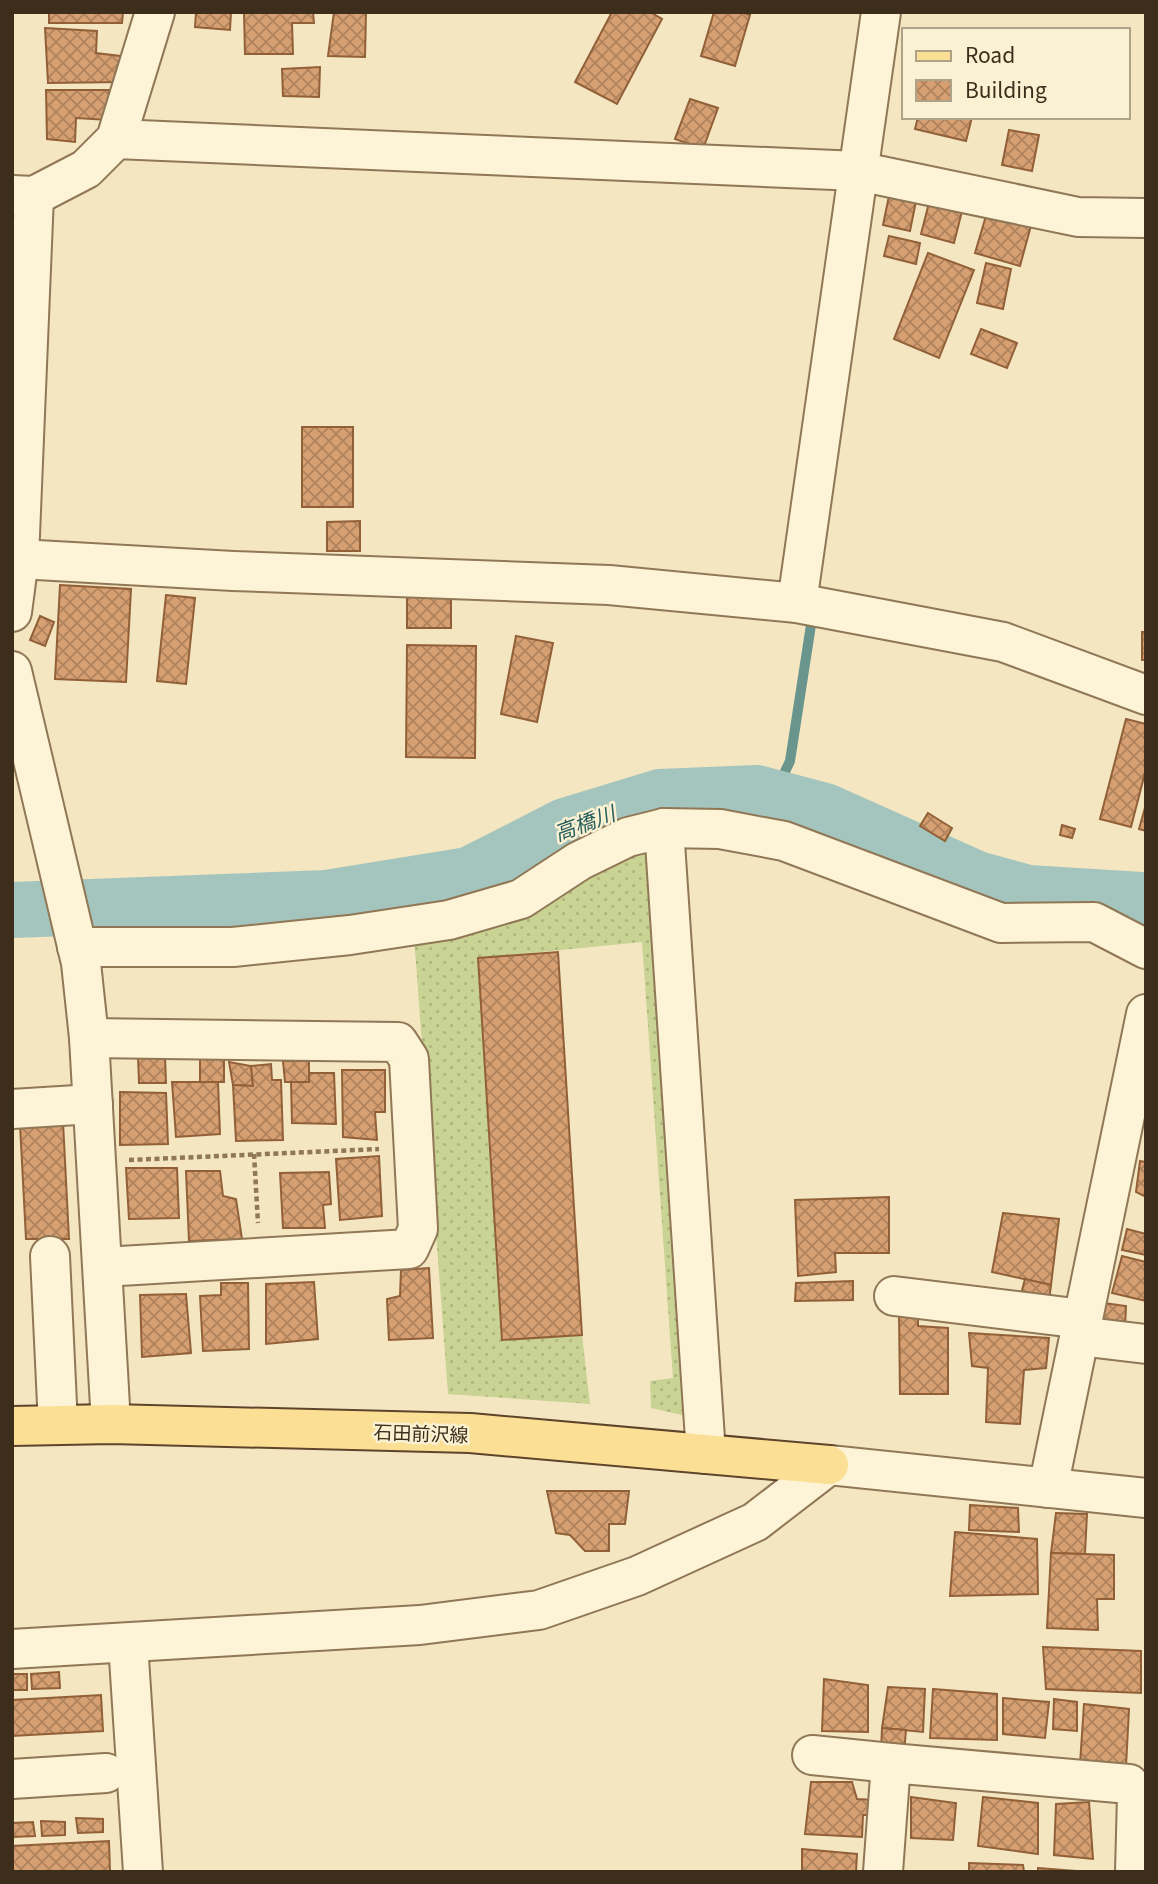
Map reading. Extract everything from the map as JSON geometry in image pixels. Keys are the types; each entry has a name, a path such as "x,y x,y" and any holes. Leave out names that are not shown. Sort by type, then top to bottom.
{"main road":[{"name":"石田前沢線","path":"12,1426 111,1424 470,1433 829,1465"}],"street":[{"path":"12,612 19,559 23,196 86,169 116,139 155,12"},
{"path":"797,603 881,12"},
{"path":"116,139 858,171 1078,217 1146,218"},
{"path":"19,559 233,571 609,586 797,603 1003,642 1146,695"},
{"path":"12,671 77,947 89,1038 111,1424"},
{"path":"77,947 233,947 351,935 449,920 521,899 579,861 628,837 664,828 720,830 784,841 1001,923 1094,922 1146,948"},
{"path":"664,828 706,1454"},
{"path":"1048,1488 1146,1014"},
{"path":"89,1038 398,1042 409,1059 418,1229 409,1249 103,1267"},
{"path":"12,1109 93,1104"},
{"path":"50,1256 58,1425"},
{"path":"894,1296 1081,1328 1146,1345"},
{"path":"12,1649 420,1625 539,1610 637,1576 755,1522 829,1465 1146,1498"},
{"path":"128,1643 143,1872"},
{"path":"812,1755 1129,1784 1137,1796 1136,1872"},
{"path":"883,1872 891,1763"},
{"path":"12,1779 106,1773"}],"path":[{"path":"96,1161 414,1148"},
{"path":"254,1154 260,1258"}],"green space":[{"path":"650,847 691,1417 651,1408 650,1381 673,1378 642,942 479,958 502,1340 582,1335 590,1404 448,1394 414,936 580,878"}],"building":[{"path":"49,12 123,12 122,23 49,23"},
{"path":"196,12 231,12 230,30 195,27"},
{"path":"244,12 313,12 314,23 292,23 293,54 245,54"},
{"path":"334,12 366,12 365,57 328,56"},
{"path":"612,12 650,12 662,19 617,104 575,82"},
{"path":"714,12 741,12 750,15 735,66 701,56"},
{"path":"45,28 97,31 96,53 120,56 121,82 48,83"},
{"path":"320,67 319,97 283,96 282,69"},
{"path":"46,90 109,90 108,120 76,118 75,142 47,139"},
{"path":"690,99 718,108 703,149 675,139"},
{"path":"918,119 972,119 966,141 915,129"},
{"path":"1009,130 1039,135 1032,171 1002,165"},
{"path":"890,191 917,196 910,231 883,225"},
{"path":"931,195 964,203 954,243 921,234"},
{"path":"988,209 1032,222 1020,266 975,253"},
{"path":"889,236 920,243 916,264 884,256"},
{"path":"928,253 974,270 939,358 894,339"},
{"path":"986,263 1011,269 1003,309 977,303"},
{"path":"981,329 1017,343 1007,368 971,354"},
{"path":"302,427 353,427 353,507 302,507"},
{"path":"360,521 360,551 327,551 327,522"},
{"path":"60,585 131,589 126,682 55,679"},
{"path":"166,595 195,598 186,684 157,681"},
{"path":"407,596 451,596 451,628 407,628"},
{"path":"40,616 54,622 45,646 30,640"},
{"path":"1142,632 1146,632 1146,660 1142,660"},
{"path":"516,636 553,643 537,722 501,714"},
{"path":"407,645 476,646 475,758 406,757"},
{"path":"1126,719 1146,724 1146,769 1131,827 1100,819"},
{"path":"1146,804 1146,831 1139,829"},
{"path":"928,813 952,828 945,841 920,826"},
{"path":"1062,825 1075,829 1072,838 1060,835"},
{"path":"558,952 582,1335 502,1340 478,958"},
{"path":"200,1054 224,1054 224,1082 200,1082"},
{"path":"138,1056 165,1056 166,1083 139,1083"},
{"path":"283,1061 309,1061 309,1082 285,1082"},
{"path":"229,1062 251,1066 253,1086 233,1085"},
{"path":"271,1064 272,1080 281,1080 283,1140 236,1141 233,1085 253,1086 251,1066"},
{"path":"342,1070 385,1070 385,1112 375,1112 377,1140 343,1137"},
{"path":"309,1073 334,1073 336,1124 292,1123 291,1082 309,1082"},
{"path":"172,1082 218,1082 220,1134 176,1137"},
{"path":"120,1092 166,1093 168,1144 120,1145"},
{"path":"63,1122 69,1239 26,1239 20,1124"},
{"path":"379,1156 382,1216 340,1220 336,1159"},
{"path":"1140,1161 1146,1162 1146,1197 1136,1192"},
{"path":"126,1168 177,1168 179,1218 129,1219"},
{"path":"186,1171 220,1171 223,1196 236,1199 242,1239 189,1241"},
{"path":"329,1172 331,1204 323,1205 325,1228 283,1228 280,1173"},
{"path":"889,1197 889,1253 835,1253 836,1272 798,1276 795,1200"},
{"path":"1003,1213 1059,1219 1051,1285 992,1272"},
{"path":"1127,1229 1146,1234 1146,1255 1122,1250"},
{"path":"1122,1256 1146,1262 1146,1301 1112,1293"},
{"path":"429,1268 433,1338 389,1340 387,1299 400,1296 401,1270"},
{"path":"1025,1279 1051,1285 1049,1301 1020,1298"},
{"path":"853,1281 853,1300 795,1301 796,1283"},
{"path":"314,1282 318,1339 266,1344 266,1284"},
{"path":"221,1283 248,1283 249,1349 203,1351 200,1296 221,1295"},
{"path":"186,1294 191,1353 142,1357 140,1295"},
{"path":"1104,1303 1126,1306 1125,1329 1100,1325"},
{"path":"899,1312 918,1313 918,1326 948,1328 948,1394 900,1394"},
{"path":"969,1333 1049,1338 1046,1368 1024,1370 1020,1424 986,1422 988,1368 972,1366"},
{"path":"547,1491 629,1491 625,1524 609,1524 609,1551 585,1551 570,1535 556,1533"},
{"path":"970,1505 1018,1508 1019,1532 969,1530"},
{"path":"1056,1513 1087,1514 1085,1554 1051,1553"},
{"path":"955,1532 1037,1539 1038,1594 950,1596"},
{"path":"1051,1553 1114,1555 1114,1599 1097,1599 1098,1630 1047,1628"},
{"path":"1043,1647 1141,1651 1141,1693 1046,1689"},
{"path":"59,1672 60,1688 32,1689 31,1674"},
{"path":"12,1674 27,1674 27,1690 12,1690"},
{"path":"824,1679 868,1685 868,1732 822,1731"},
{"path":"888,1687 925,1689 923,1732 882,1728"},
{"path":"933,1689 997,1694 997,1740 930,1738"},
{"path":"101,1695 103,1731 12,1736 12,1700"},
{"path":"1003,1698 1049,1702 1045,1738 1003,1734"},
{"path":"1054,1699 1077,1702 1077,1731 1053,1729"},
{"path":"1084,1704 1129,1709 1126,1767 1080,1764"},
{"path":"882,1728 906,1730 904,1754 881,1751"},
{"path":"811,1782 852,1782 857,1799 875,1800 875,1815 863,1815 862,1837 805,1834"},
{"path":"911,1797 956,1803 953,1840 911,1838"},
{"path":"983,1797 1038,1803 1038,1854 978,1846"},
{"path":"1089,1802 1093,1859 1054,1855 1056,1804"},
{"path":"76,1818 103,1819 103,1832 78,1833"},
{"path":"41,1821 65,1822 65,1835 42,1836"},
{"path":"33,1822 35,1836 12,1837 12,1823"},
{"path":"109,1841 110,1872 12,1872 12,1846"},
{"path":"802,1849 857,1854 856,1872 802,1872"},
{"path":"969,1863 1023,1865 1024,1872 969,1872"},
{"path":"1038,1868 1089,1872 1038,1872"}],"waterway":[{"path":"773,797 790,761 813,612"},
{"name":"高橋川","path":"12,910 327,898 469,875 565,826 660,797 757,793 825,811 977,879 1028,893 1146,902"}]}
